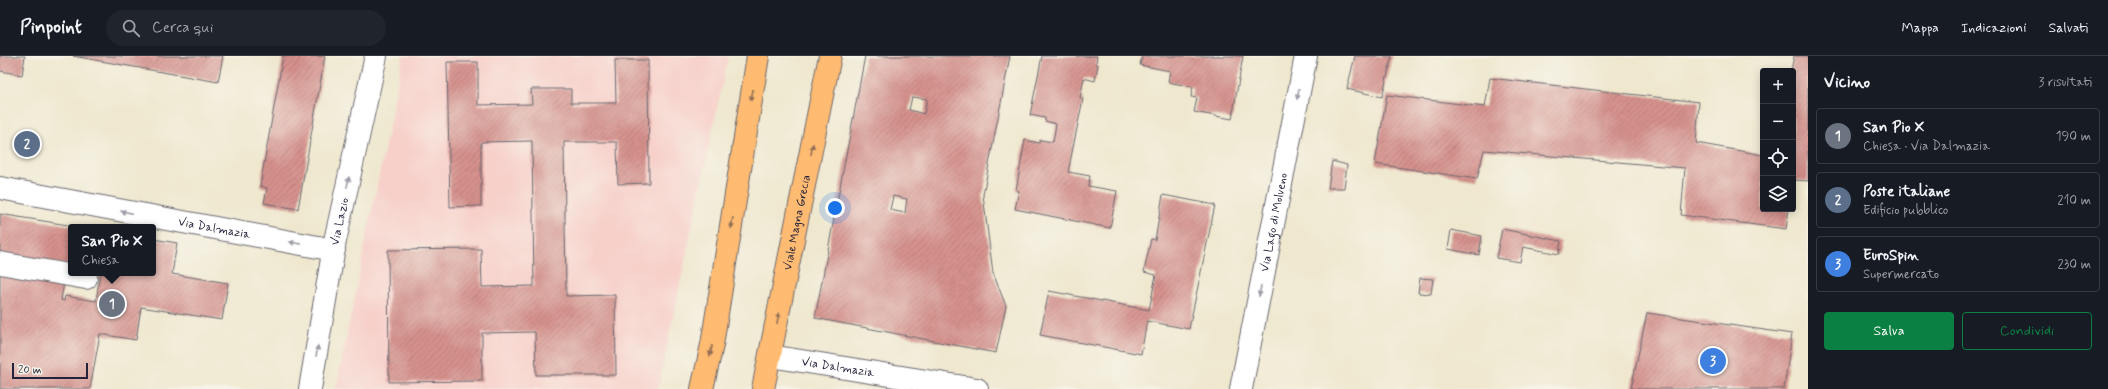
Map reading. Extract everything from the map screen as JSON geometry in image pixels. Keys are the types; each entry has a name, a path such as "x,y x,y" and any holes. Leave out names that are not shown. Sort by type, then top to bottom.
{"main road":[{"path":"702,389 712,345 758,56"},
{"name":"Viale Magna Grecia","path":"763,389 830,56"}],"street":[{"name":"Via Lazio","path":"310,389 334,250 376,56"},
{"name":"Via Lago di Molveno","path":"1241,389 1306,56"},
{"name":"Via Dalmazia","path":"0,188 334,250"},
{"path":"0,263 68,275"},
{"path":"75,276 86,278"},
{"name":"Via Dalmazia","path":"770,356 978,389"}],"shaded area":[{"path":"403,56 728,56 658,389 336,389"}],"building":[{"path":"0,56 25,56 22,75 0,71"},
{"path":"73,56 223,56 218,82"},
{"path":"283,56 325,56 298,209 264,203 267,188 260,186"},
{"path":"865,56 1010,56 983,195 993,273 1006,306 996,353 815,318","holes":["912,97 927,99 924,114 909,110","893,196 907,199 905,213 890,210"]},
{"path":"1042,56 1097,56 1096,64 1098,65 1095,81 1084,78 1080,98 1083,99 1068,172 1090,176 1088,186 1117,191 1110,228 1015,209 1019,191 1016,190 1025,140 1039,143 1040,140 1053,142 1056,124 1045,121 1045,118 1030,115"},
{"path":"1142,56 1243,56 1232,119 1194,112 1197,98 1191,97 1193,87 1168,82 1170,71 1140,65"},
{"path":"1355,56 1392,56 1382,97 1347,89"},
{"path":"1794,56 1808,56 1808,181 1796,180 1796,68 1792,68"},
{"path":"615,60 648,60 649,183 618,184 617,142 564,142 566,296 615,295 616,375 536,375 535,332 482,333 482,381 389,382 388,250 481,249 482,287 534,286 532,141 481,142 481,206 450,207 447,62 478,62 478,105 532,104 531,89 571,89 571,103 616,103"},
{"path":"1490,78 1699,102 1696,143 1760,154 1760,212 1789,212 1786,229 1681,215 1685,168 1484,150 1477,179 1375,164 1387,95 1485,107"},
{"path":"1332,161 1347,165 1344,188 1328,188"},
{"path":"1163,195 1215,205 1189,329 1147,321 1141,354 1040,335 1049,291 1149,310 1156,275 1144,272 1151,239 1155,240"},
{"path":"0,214 68,225 68,266 0,255"},
{"path":"1502,229 1561,241 1559,254 1523,247 1520,262 1496,258"},
{"path":"1451,230 1482,236 1479,255 1448,249"},
{"path":"156,240 177,243 172,274 228,283 222,320 141,307 136,340 100,334 90,389 0,389 0,271 64,282 61,300 64,301 65,296 96,301 100,276 156,276"},
{"path":"1420,278 1433,279 1431,294 1418,293"},
{"path":"1647,313 1792,334 1784,389 1631,389"}],"place":[{"name":"Poste italiane","path":"27,144"},
{"name":"San Pio X","path":"112,304"},
{"name":"EuroSpin","path":"1713,361"}]}
